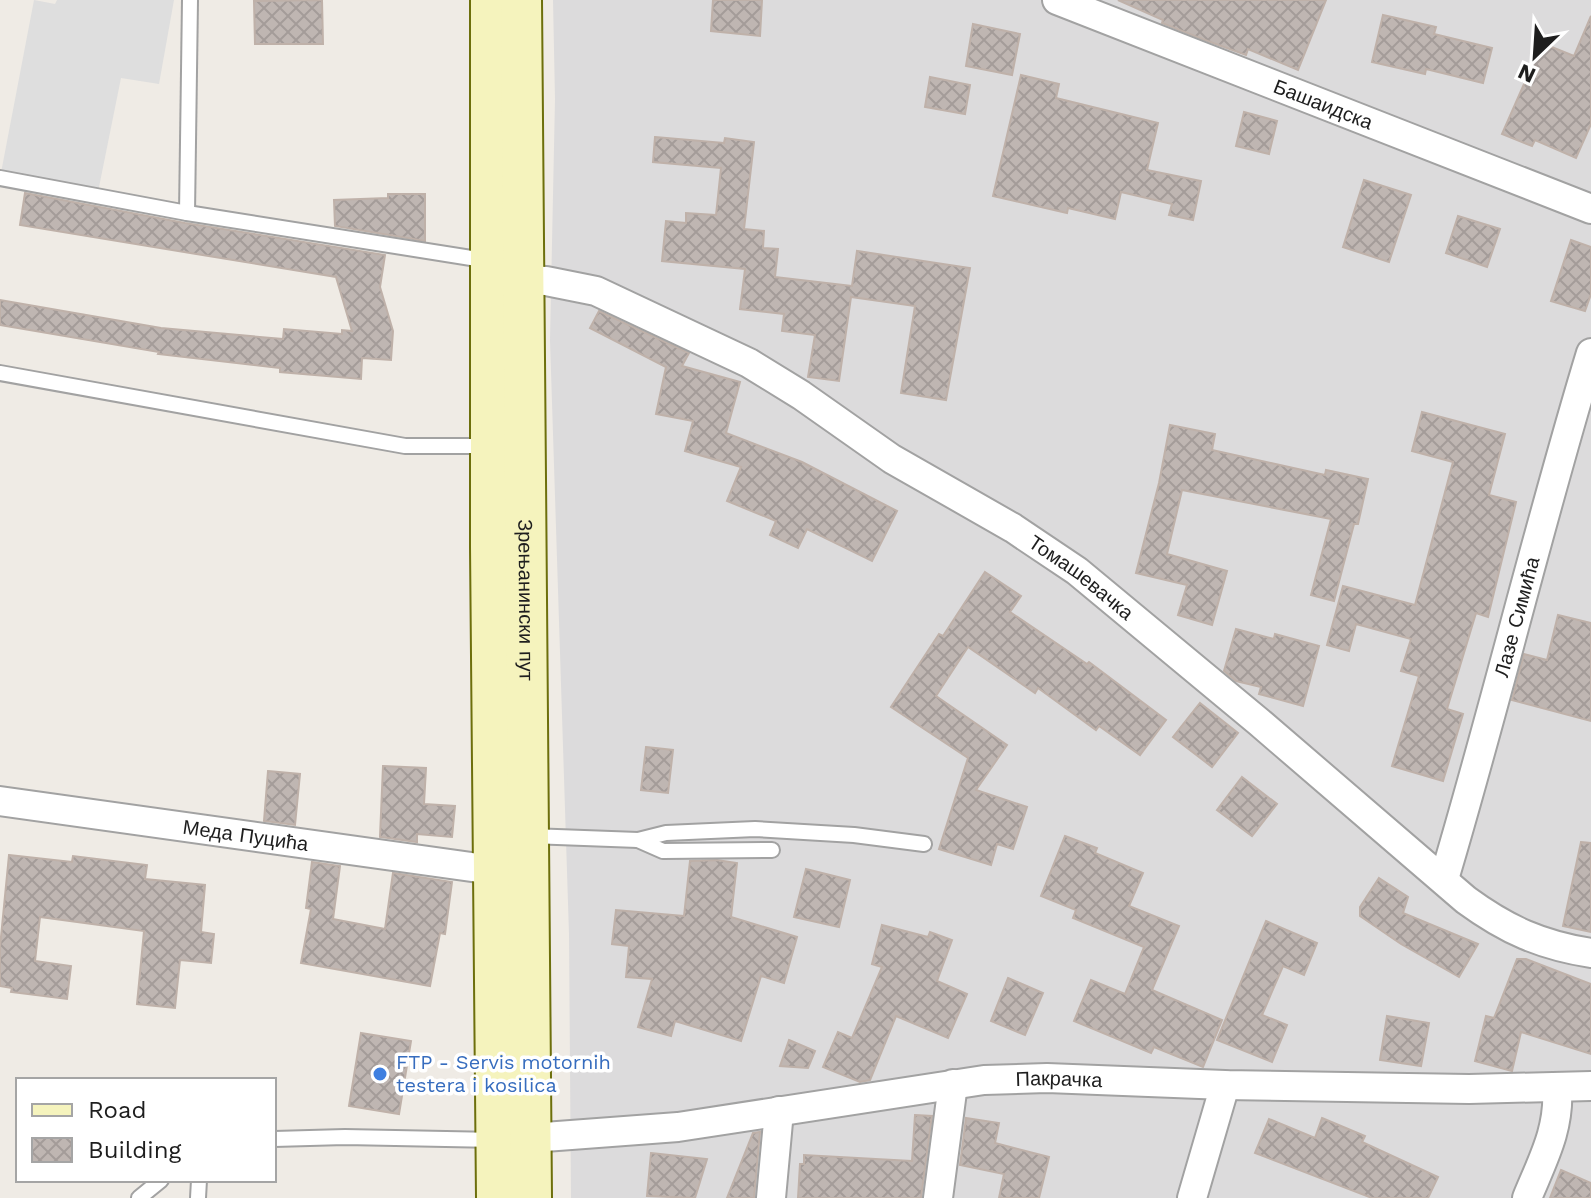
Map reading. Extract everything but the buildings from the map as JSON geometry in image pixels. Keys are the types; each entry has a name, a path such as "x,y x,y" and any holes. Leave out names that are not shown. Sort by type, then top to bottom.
{"main road":[{"name":"Зрењанински пут","path":"491,0 506,270 527,836 513,1139 497,1198"},
{"name":"Зрењанински пут","path":"521,0 506,270 491,446 493,870 513,1139 531,1198"}],"street":[{"name":"Башаидска","path":"1057,0 1591,209"},
{"name":"Томашевачка","path":"506,270 596,291 749,363 812,402 892,459 1013,528 1077,571 1492,919 1555,947 1591,953"},
{"name":"Лазе Симића","path":"1444,879 1591,353"},
{"name":"Меда Пуцића","path":"0,801 493,870"},
{"name":"Пакрачка","path":"513,1139 651,1130 984,1080 1047,1078 1469,1089 1591,1086"},
{"path":"938,1198 953,1084"},
{"path":"1192,1198 1225,1085"},
{"path":"1527,1198 1553,1135 1559,1111 1557,1087"},
{"path":"771,1198 779,1111"}],"lane":[{"path":"187,213 190,0"},
{"path":"0,178 506,270"},
{"path":"0,373 405,446 491,446"},
{"path":"527,836 638,840 666,833 755,829 854,835 924,844"},
{"path":"638,840 663,851 772,850"},
{"path":"276,1139 513,1139"},
{"path":"139,1198 159,1182"}],"shaded area":[{"path":"34,0 55,4 57,0 174,0 159,84 121,78 97,197 0,178"},
{"path":"553,0 1591,0 1591,1198 571,1198 569,934 550,340 555,99"}],"place":[{"name":"FTP - Servis motornih testera i kosilica","path":"380,1074"}]}
